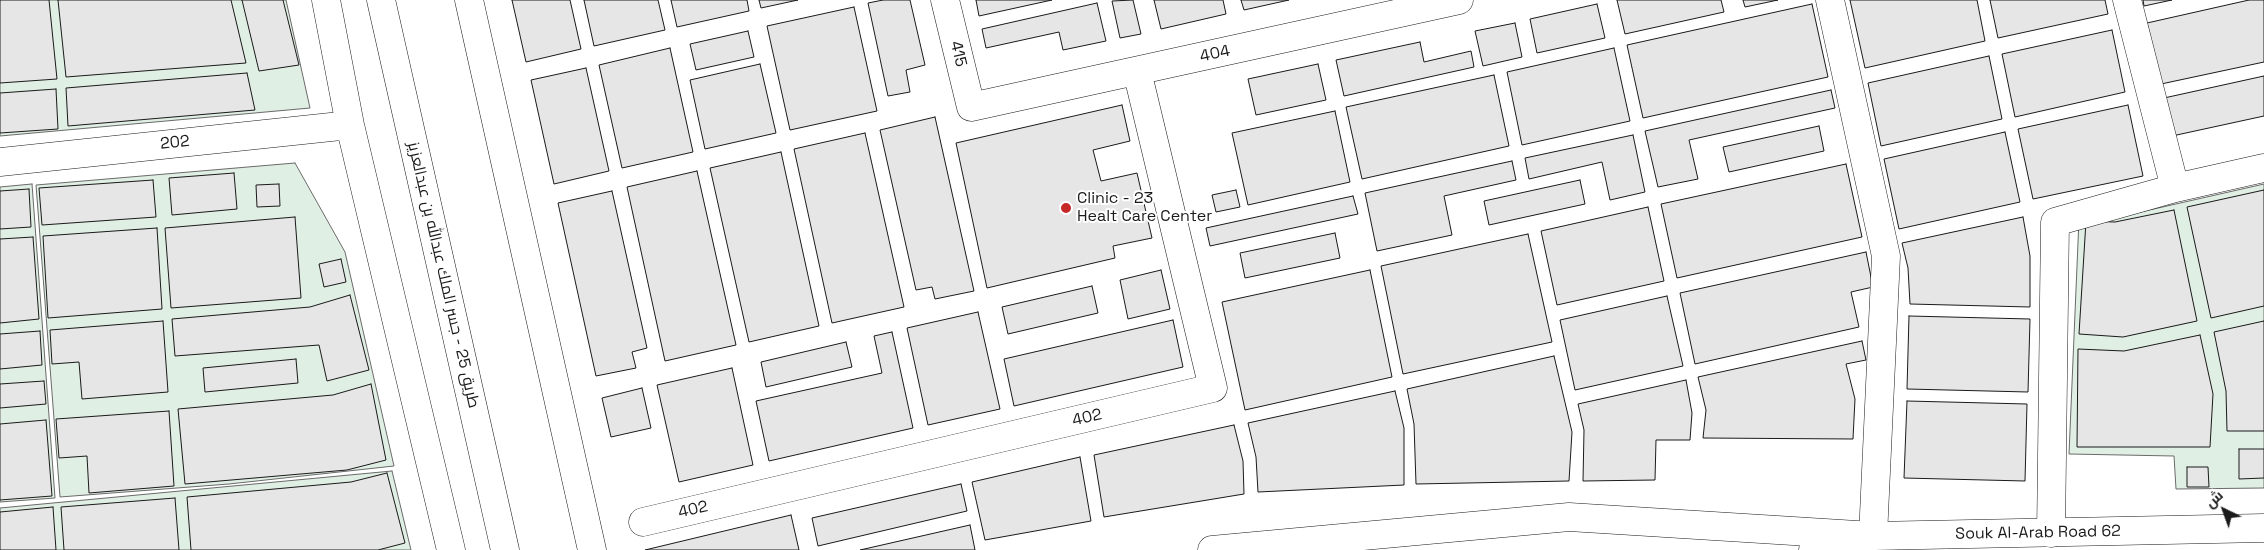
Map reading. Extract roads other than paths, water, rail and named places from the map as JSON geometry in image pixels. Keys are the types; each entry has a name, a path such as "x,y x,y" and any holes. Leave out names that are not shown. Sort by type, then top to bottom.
{"street":[{"path":"326,0 350,125 451,550"},
{"name":"طريق 25 - جسر الملك عبدالله بن عبدالعزيز","path":"381,0 505,550"},
{"path":"469,0 592,550"},
{"name":"415","path":"945,0 971,107"},
{"name":"404","path":"971,107 1459,0"},
{"path":"1212,550 1569,517 1873,536 1886,256 1830,0"},
{"path":"2127,0 2175,188"},
{"name":"402","path":"644,522 1213,388 1137,71"},
{"name":"202","path":"0,162 350,125"},
{"path":"2051,532 2055,222 2175,188 2264,168"},
{"name":"Souk Al-Arab Road 62","path":"1813,550 1873,536 2264,528"}],"place":[{"name":"Clinic - 23 Healt Care Center","path":"1066,208"}]}
